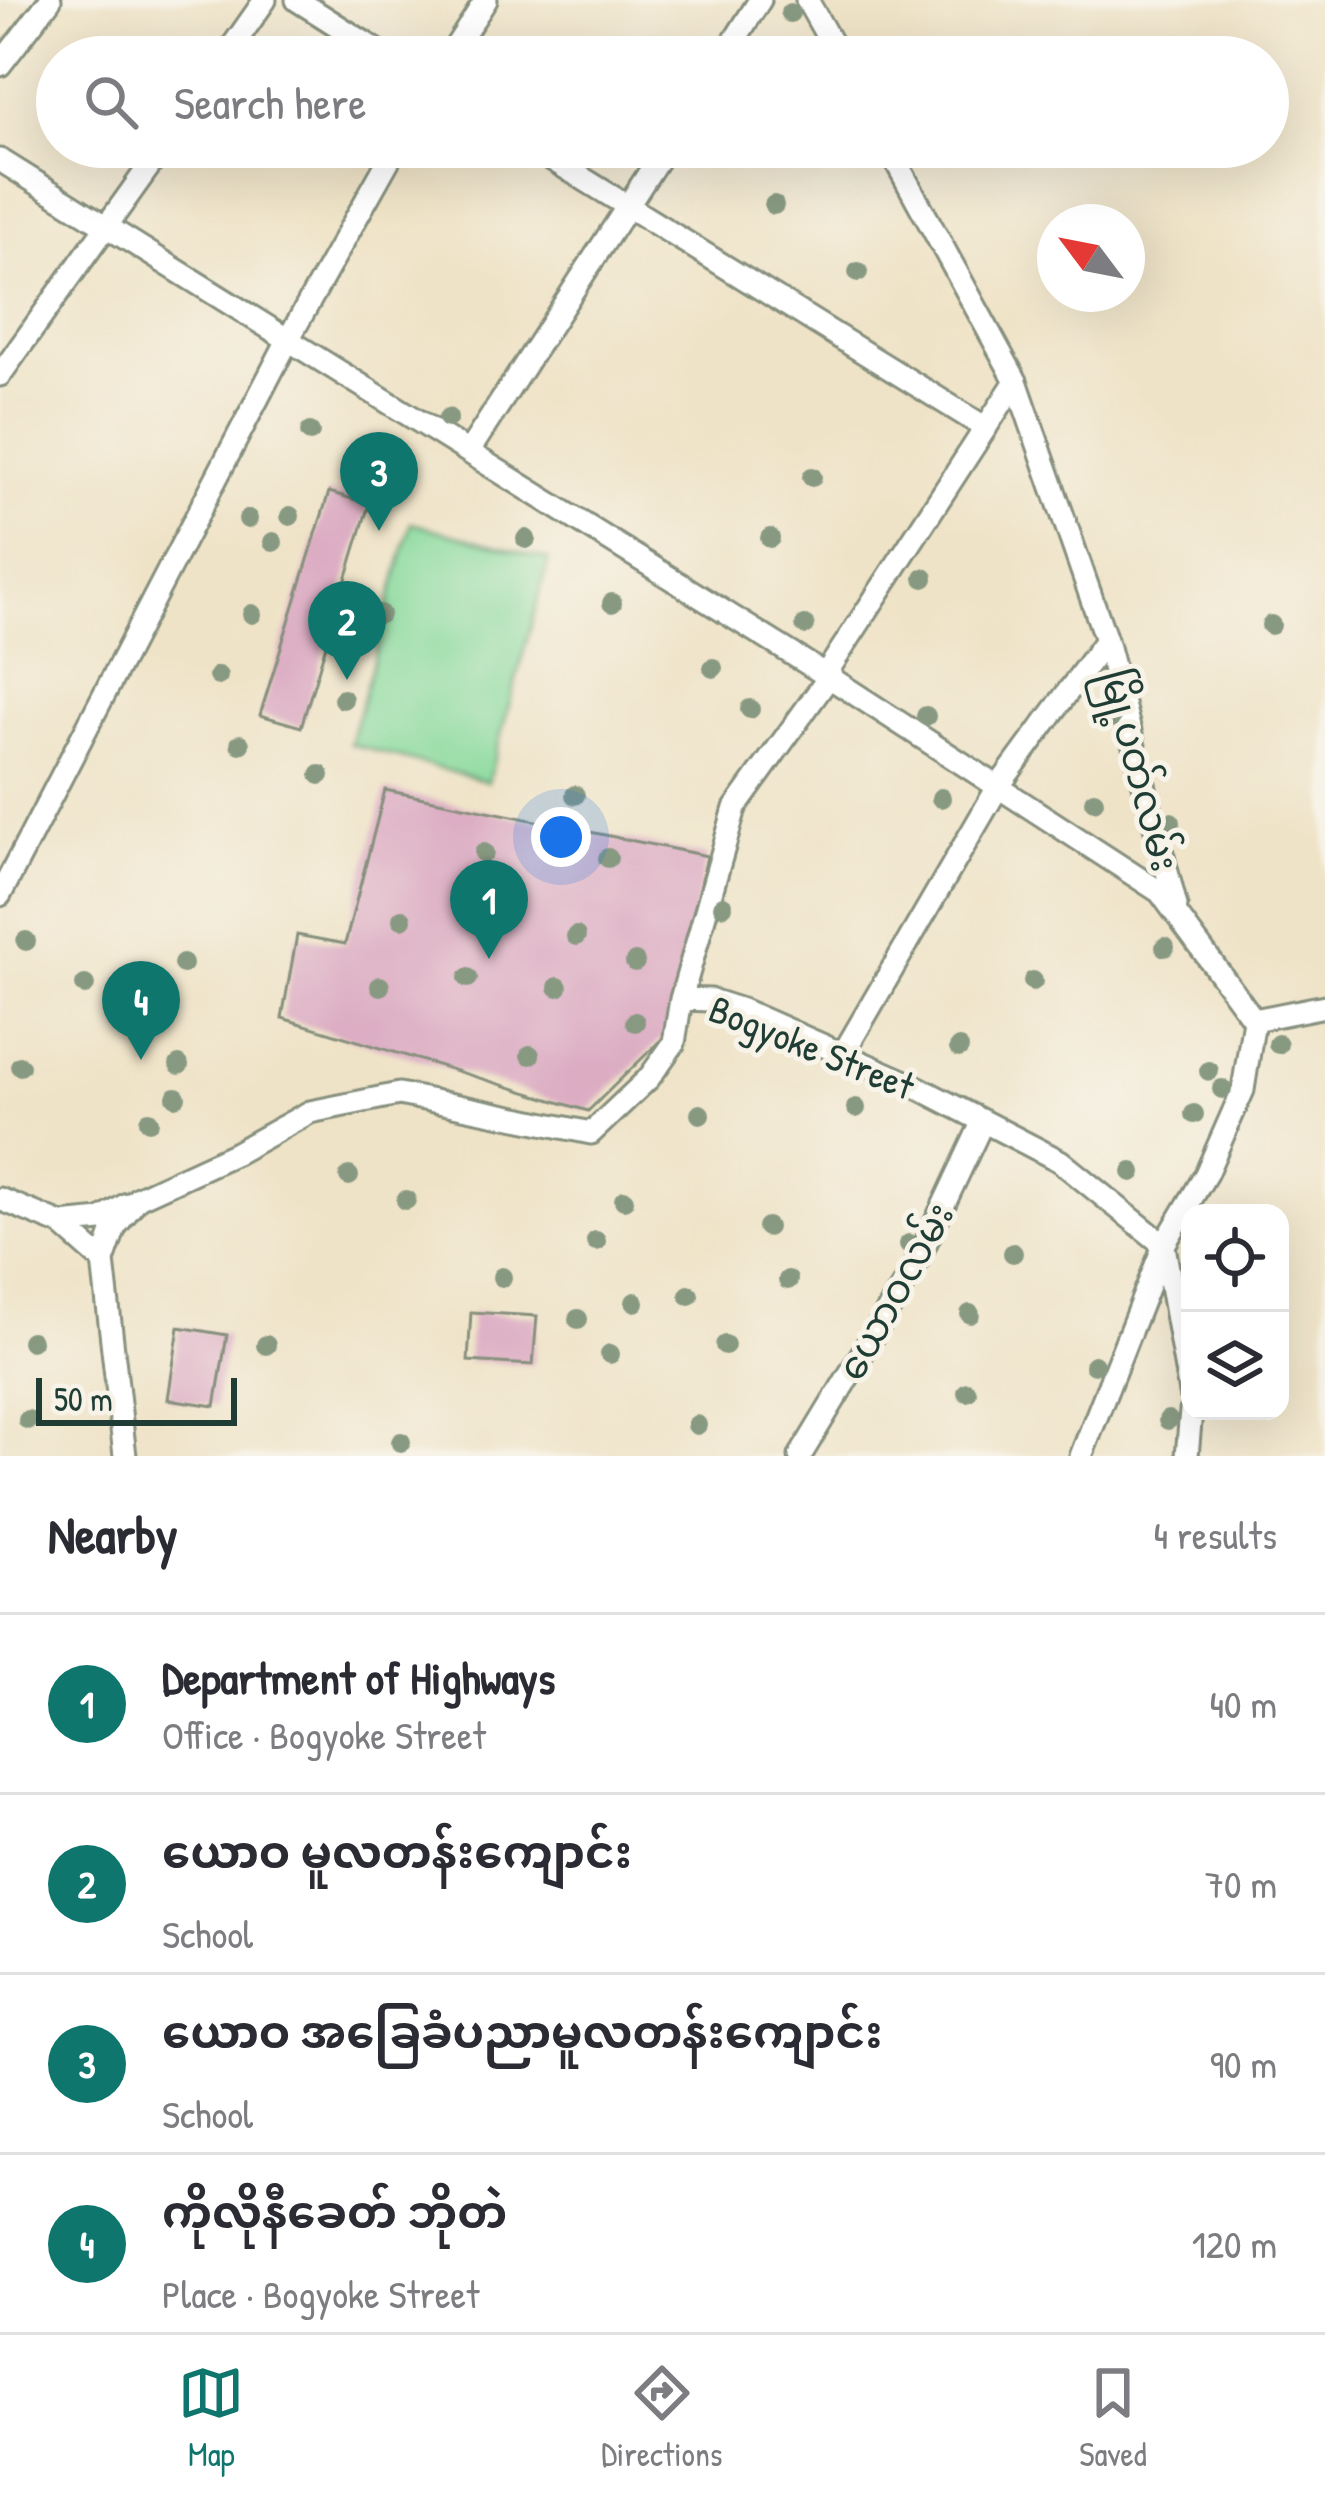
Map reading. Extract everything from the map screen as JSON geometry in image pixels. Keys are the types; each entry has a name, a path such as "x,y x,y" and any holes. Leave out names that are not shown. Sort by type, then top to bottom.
{"street":[{"path":"0,65 50,0"},
{"path":"240,36 265,0"},
{"path":"297,0 354,36"},
{"path":"463,36 486,0"},
{"path":"737,36 760,0"},
{"path":"807,0 827,36"},
{"path":"0,160 827,676 1160,892 1179,918"},
{"path":"0,375 148,168"},
{"path":"0,896 290,338 384,168"},
{"path":"566,168 986,428"},
{"path":"469,451 652,168"},
{"name":"မြို့ပတ်လမ်း","path":"899,168 1016,381 1106,640 1179,918 1254,1020"},
{"path":"682,999 735,808 827,676 1016,381"},
{"path":"843,1054 998,787 1106,640"},
{"name":"Bogyoke Street","path":"138,1198 310,1112 399,1094 591,1133 649,1078 674,1043 682,999 711,1000 913,1085 1060,1161 1164,1245"},
{"path":"1081,1456 1164,1245 1206,1174 1243,1090 1254,1020 1325,1006"},
{"name":"ယောဝလမ်း","path":"800,1456 915,1266 983,1121"},
{"path":"61,1224 101,1220 138,1198"},
{"path":"125,1456 103,1261 115,1227 138,1198"},
{"path":"0,1199 61,1224 103,1261"},
{"path":"1164,1245 1181,1342"},
{"path":"1186,1456 1190,1420"}],"green space":[{"path":"411,523 549,560 488,782 350,744"}],"building":[{"path":"329,492 369,504 301,727 260,715"},
{"path":"385,790 707,856 669,1032 588,1111 282,1018 297,935 345,944"},
{"path":"471,1312 537,1316 533,1365 468,1361"},
{"path":"179,1327 227,1335 215,1406 168,1399"}],"place":[{"name":"ယောဝ အခြေခံပညာမူလတန်းကျောင်း","path":"379,531"},
{"name":"ယောဝ မူလတန်းကျောင်း","path":"347,680"},
{"name":"Department of Highways","path":"489,959"},
{"name":"ကိုလိုနီခေတ် ဘိုတဲ","path":"141,1060"}]}
